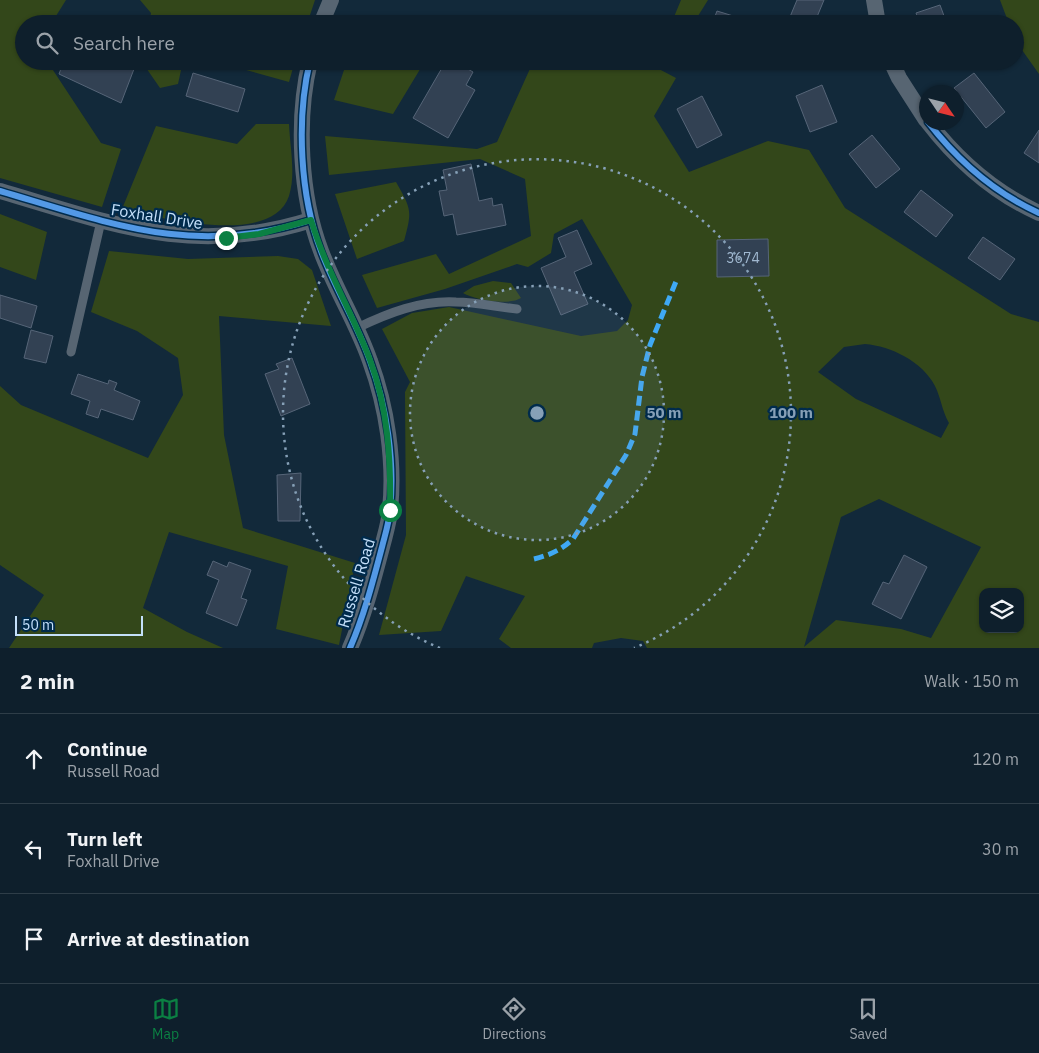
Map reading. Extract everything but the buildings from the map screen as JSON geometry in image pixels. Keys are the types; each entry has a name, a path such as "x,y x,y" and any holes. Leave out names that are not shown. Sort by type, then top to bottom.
{"street":[{"path":"325,15 331,0"},
{"path":"874,0 876,15"},
{"name":"Russell Road","path":"309,70 303,109 302,144 311,220 320,250 333,281 357,328 380,393 387,431 391,471 390,510 373,583 350,648"},
{"path":"896,70 919,109"},
{"path":"934,130 972,170 998,190 1039,213"},
{"name":"Foxhall Drive","path":"0,190 101,221 172,236 198,238 259,234 311,220"}],"lane":[{"path":"72,352 101,221"},
{"path":"357,328 383,316 410,307 439,302 456,302 517,309"}],"green space":[{"path":"0,0 66,0 57,15 15,15 15,70 53,70 101,143 121,149 102,207 0,178"},
{"path":"140,0 315,0 310,15 151,15"},
{"path":"681,0 708,0 699,15 675,15"},
{"path":"1000,0 1039,0 1039,74 1024,53 1024,15 1006,15"},
{"path":"148,70 181,70 178,84 160,88"},
{"path":"246,70 292,70 289,82"},
{"path":"344,70 420,70 393,114 334,100"},
{"path":"529,70 661,70 676,78 654,116 689,172 768,141 809,150 845,208 1011,314 1039,322 1039,648 647,648 643,641 621,638 594,643 592,648 511,648 499,639 525,596 466,576 441,631 379,635 406,535 405,392 410,382 382,329 412,313 449,307 581,336 617,331 628,320 632,305 582,219 554,234 551,253 528,267 517,264 445,289 377,308 362,275 436,254 449,274 531,236 525,179 480,159 329,175 325,136 477,149 497,142","holes":["865,344 885,348 905,357 930,377 949,423 941,438 856,399 818,372 844,347","879,499 981,547 931,638 901,629 836,620 804,647 841,517"]},
{"path":"256,124 289,124 292,170 291,188 289,196 279,212 261,221 239,225 213,225 162,218 122,209 156,126 237,144"},
{"path":"396,182 408,205 409,211 404,241 357,259 335,194"},
{"path":"0,214 47,232 36,280 0,267"},
{"path":"109,251 188,259 278,256 298,259 312,270 331,326 219,316 224,435 243,528 355,563 339,645 276,629 288,566 169,532 143,608 187,632 223,648 9,648 44,595 0,565 0,386 21,405 148,458 183,395 178,358 137,331 91,312"},
{"path":"493,281 511,283 521,298 500,302 475,298 463,293 474,286"}],"marked path":[{"path":"534,559 555,552 573,539 626,455 635,434 642,377 650,345 677,279"}],"cycle path":[{"path":"308,70 303,107 302,132 302,157 308,206 321,251 359,333 376,379 385,416 390,454 391,492 388,524 368,598 350,648"},
{"path":"935,130 978,175 1007,196 1039,213"},
{"path":"0,191 79,215 117,224 154,232 191,236 229,236 269,231 311,220"}],"route":[{"path":"226,238 259,234 311,220 320,250 333,281 357,328 371,362 380,393 387,431 391,471 390,510"}]}
